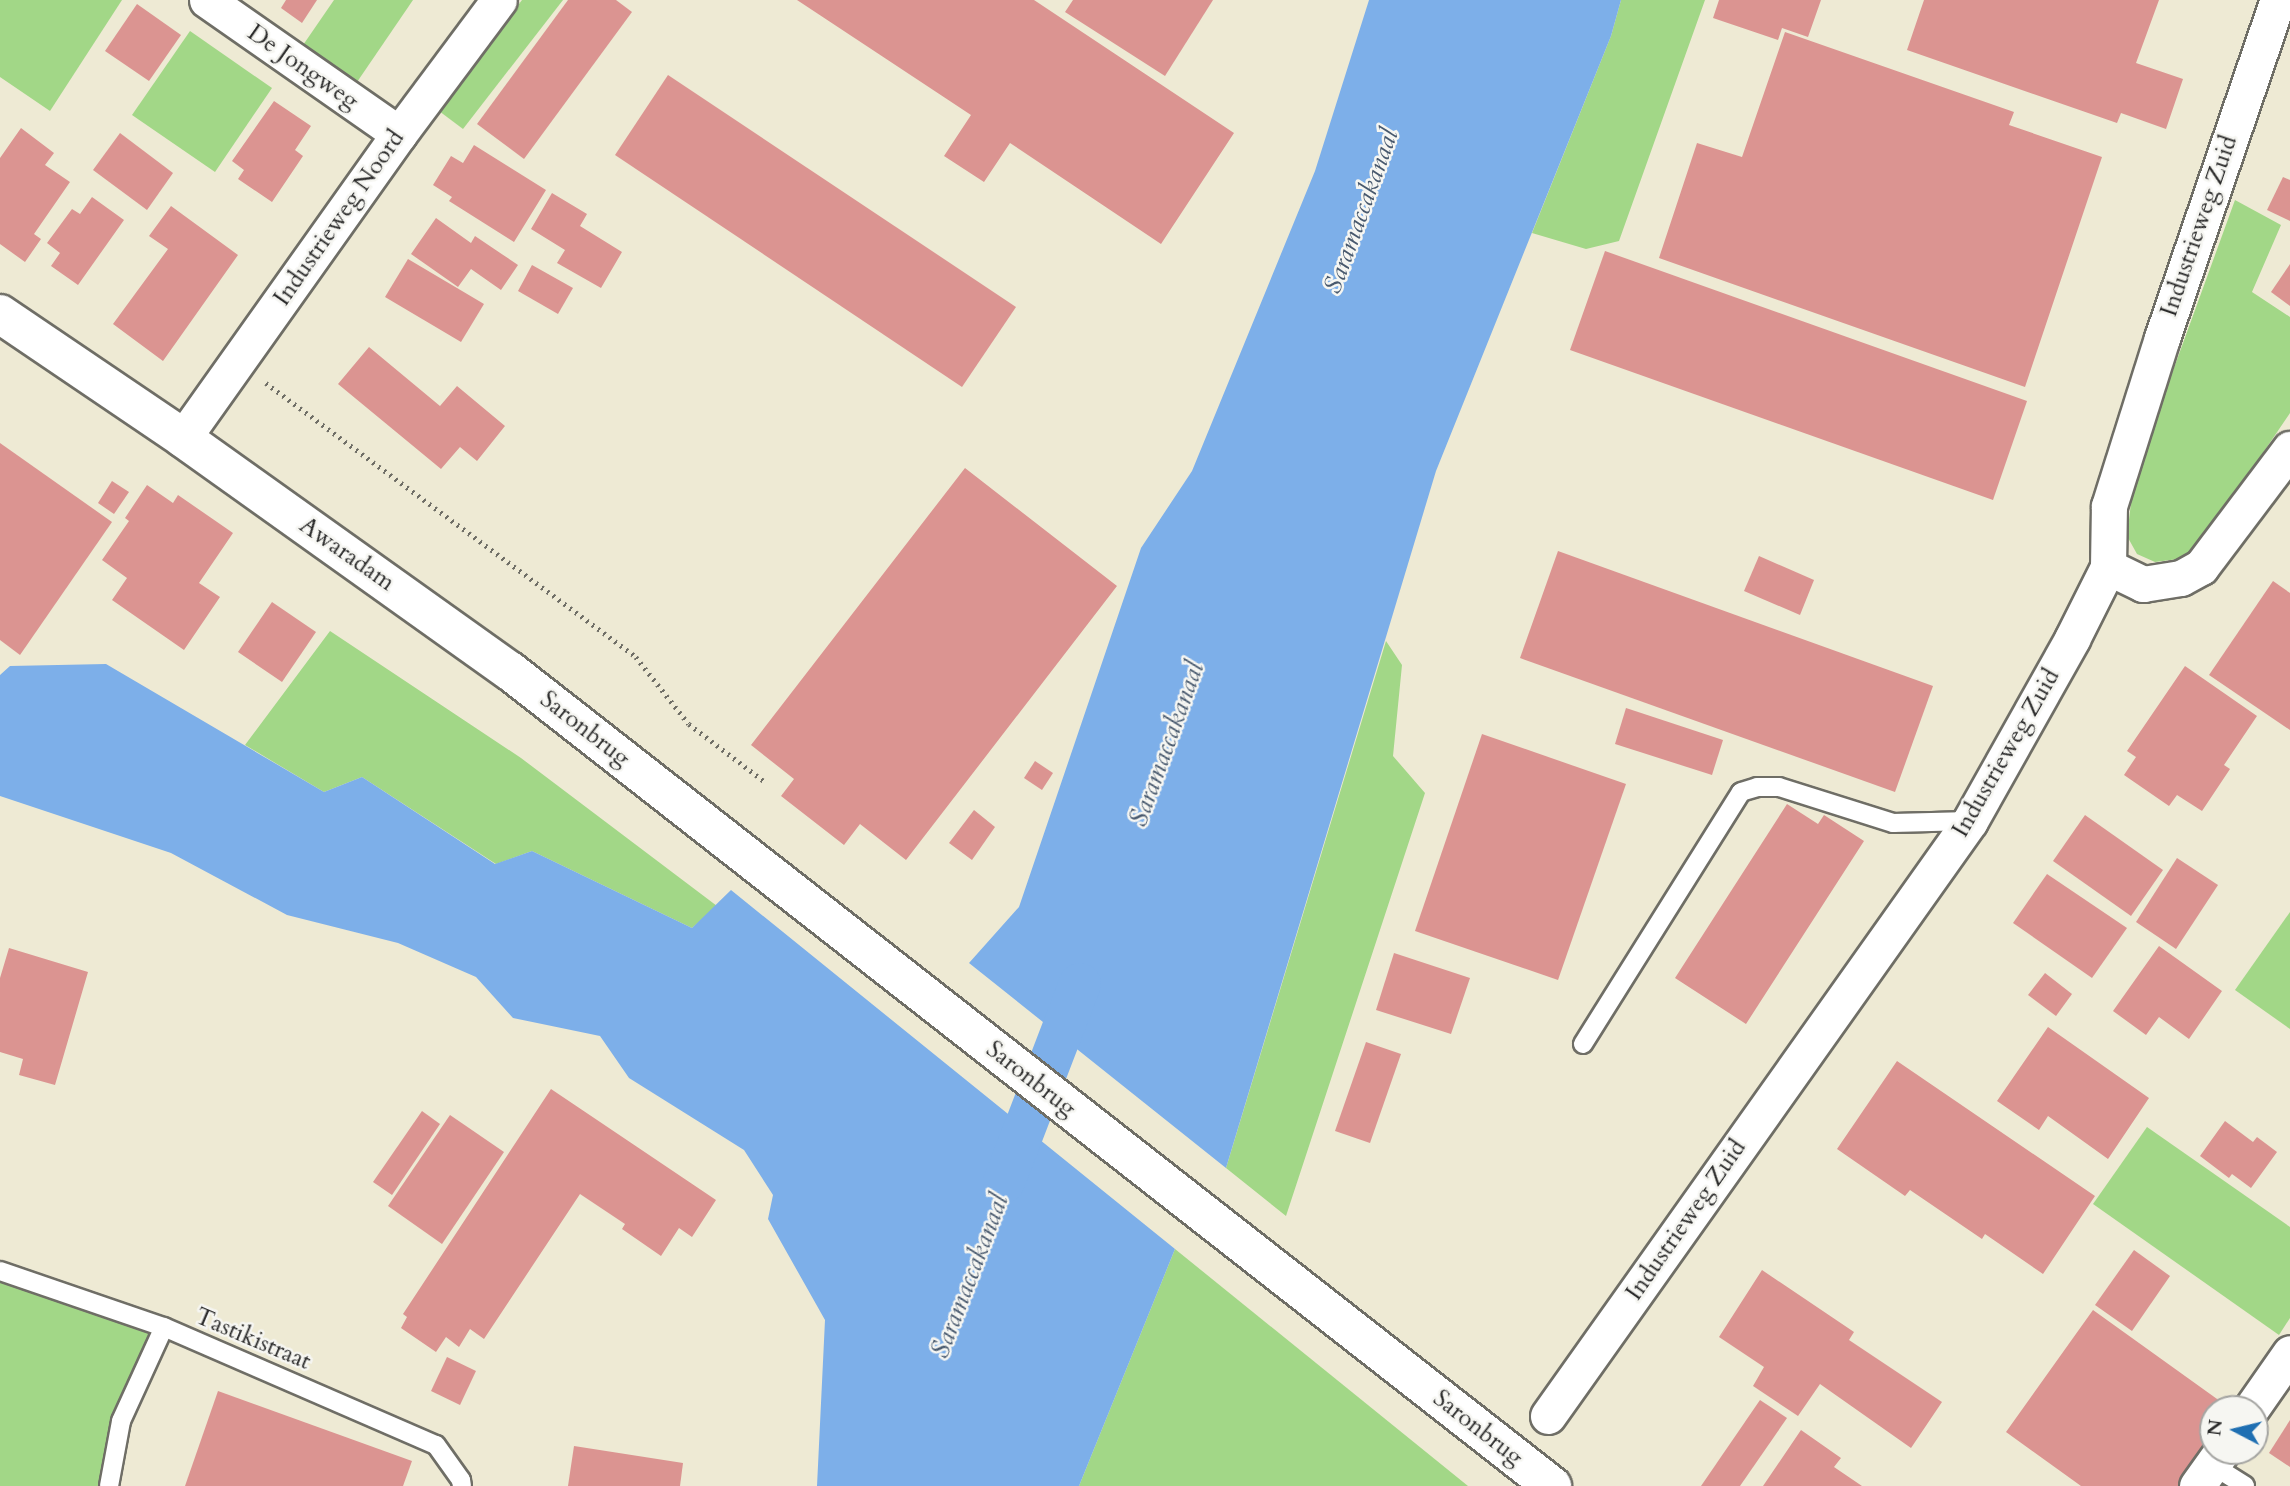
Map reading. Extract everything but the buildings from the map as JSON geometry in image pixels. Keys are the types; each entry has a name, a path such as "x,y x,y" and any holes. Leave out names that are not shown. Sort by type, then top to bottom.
{"main road":[{"name":"Awaradam","path":"0,314 183,438 510,671"},
{"name":"Saronbrug","path":"510,671 1552,1486"}],"street":[{"name":"De Jongweg","path":"207,0 399,134"},
{"name":"Industrieweg Noord","path":"183,438 399,134 499,0"},
{"name":"Industrieweg Zuid","path":"1548,1416 1970,821 2072,639 2108,567 2109,506 2162,338 2278,0"},
{"path":"2108,567 2143,584 2180,578 2201,567 2290,449"},
{"path":"2261,1395 2290,1353"}],"lane":[{"path":"1583,1044 1741,792 1757,787 1779,787 1893,823 1970,821"},
{"name":"Tastikistraat","path":"0,1271 163,1327 436,1445 461,1479 461,1486"},
{"path":"109,1486 121,1421 163,1327"},
{"path":"2210,1467 2245,1486"}],"path":[{"path":"237,362 636,657 689,724 765,782"}],"green space":[{"path":"0,0 122,0 50,111 0,77"},
{"path":"334,0 413,0 355,85 301,48"},
{"path":"522,0 563,0 463,129 439,111"},
{"path":"1621,0 1705,0 1619,241 1586,249 1532,233 1611,36"},
{"path":"190,31 272,88 215,172 132,115"},
{"path":"2235,200 2281,225 2252,292 2290,317 2290,413 2199,547 2178,559 2155,562 2137,554 2127,536 2134,478"},
{"path":"330,631 521,758 717,906 692,928 532,851 496,864 362,777 324,792 245,745"},
{"path":"1386,641 1402,665 1393,756 1425,793 1286,1216 1226,1168"},
{"path":"2290,912 2290,1029 2235,990"},
{"path":"2147,1127 2290,1227 2290,1318 2279,1335 2093,1204"},
{"path":"1175,1249 1468,1486 1079,1486"},
{"path":"0,1282 151,1333 112,1486 0,1486"}],"water":[{"path":"1369,0 1621,0 1611,36 1436,471 1226,1168 969,963 1019,907 1141,548 1192,471 1315,171"},
{"path":"106,664 324,792 362,777 495,864 532,851 692,928 731,890 1175,1249 1079,1486 817,1486 825,1320 768,1219 773,1195 744,1150 629,1078 600,1036 513,1018 476,977 398,943 287,915 171,853 0,796 0,675 10,666"}],"waterway":[{"name":"Saramaccakanaal","path":"1004,1182 1080,984"}]}
